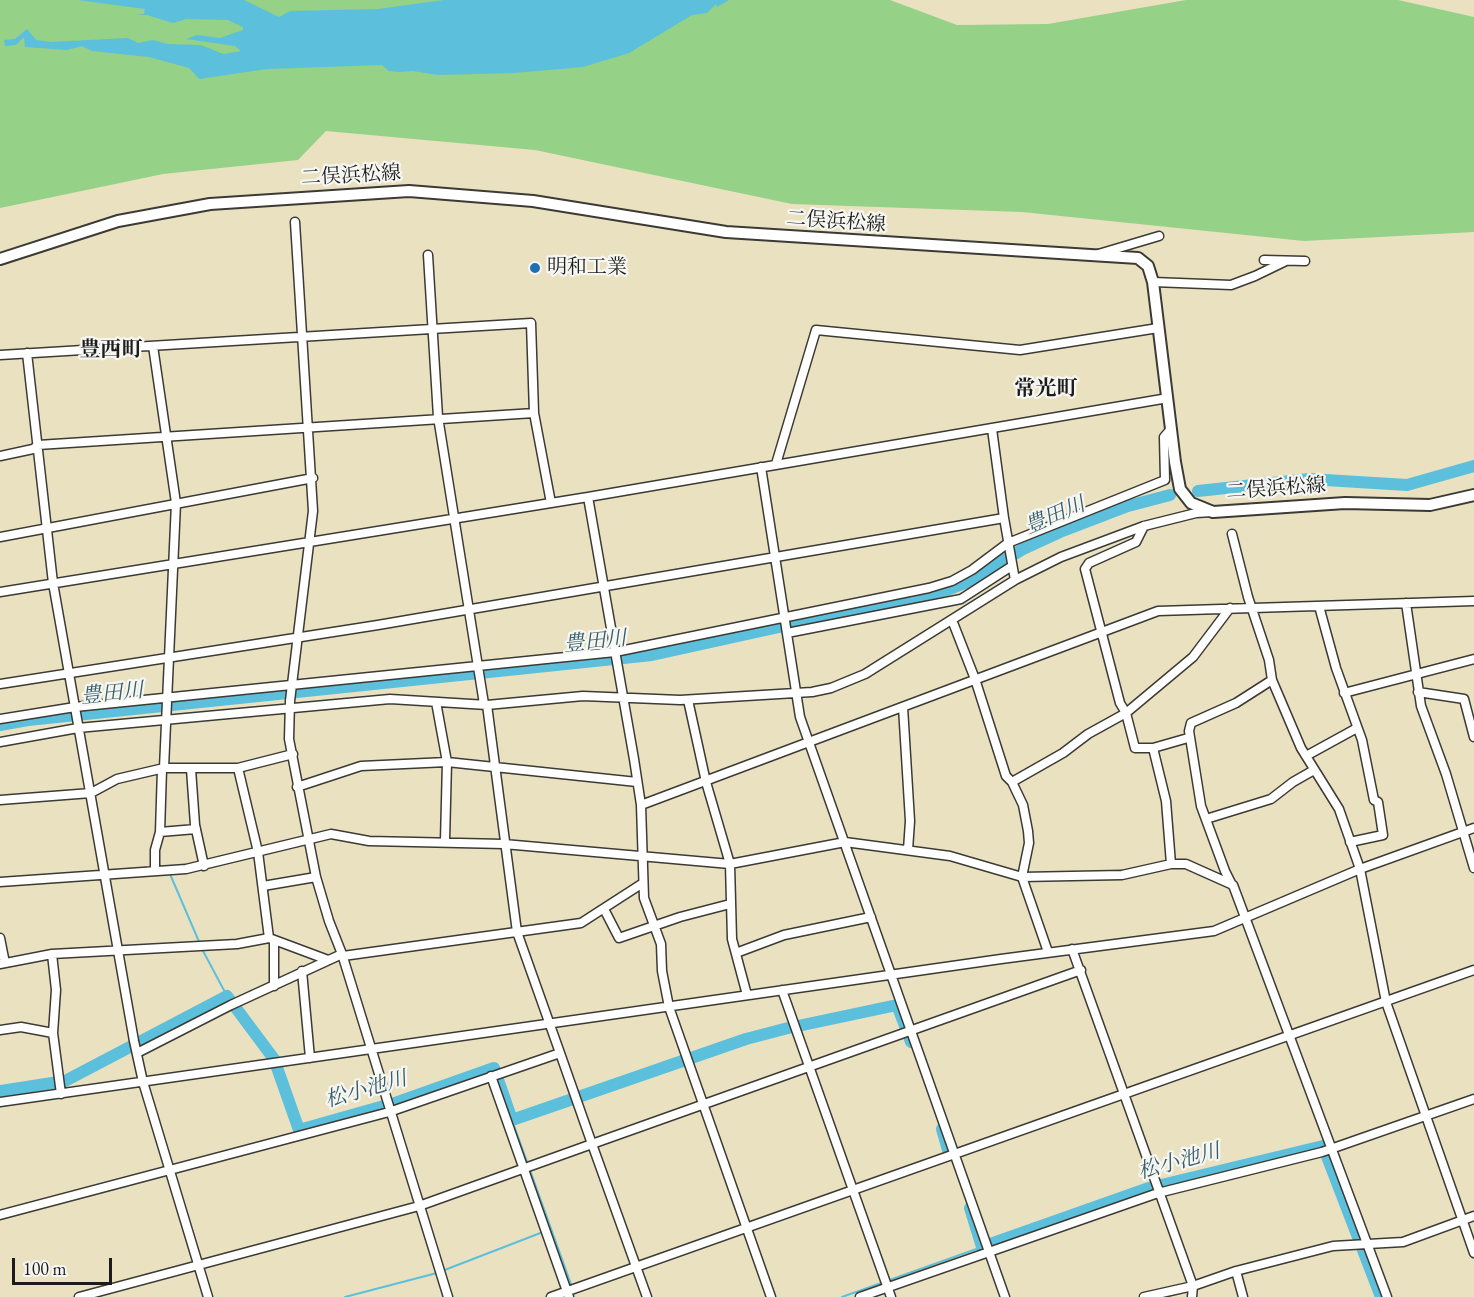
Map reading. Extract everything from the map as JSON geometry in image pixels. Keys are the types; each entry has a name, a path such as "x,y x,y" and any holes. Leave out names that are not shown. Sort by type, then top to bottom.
{"main road":[{"name":"二俣浜松線","path":"2,258 118,221 210,204 409,191 533,201 726,232 1137,258 1148,266 1153,282 1180,489 1191,503 1213,512 1346,502 1430,505 1474,495"}],"street":[{"path":"295,222 313,478 313,511 289,704 289,739 316,877 448,1297"},
{"path":"1095,255 1106,249 1131,246 1160,236"},
{"path":"428,255 439,421 453,519 496,765 504,844 517,932 647,1297"},
{"path":"1264,260 1305,261"},
{"path":"1153,282 1231,285 1286,261"},
{"path":"0,355 531,323 534,413 551,503"},
{"path":"776,464 816,330 1020,350 1158,328"},
{"path":"153,346 176,503 168,716 160,832 154,850 155,871"},
{"path":"27,353 54,583 134,1041 143,1082 208,1297"},
{"path":"0,592 588,497 1168,398"},
{"path":"0,456 33,449 38,445 439,421 534,413"},
{"path":"992,429 1015,580"},
{"path":"0,719 75,708 615,652 952,581 1008,545 1165,480 1164,437 1171,429"},
{"path":"760,466 796,695 809,743 1005,1297"},
{"path":"0,537 313,478"},
{"path":"588,497 605,585 641,805 644,898 661,944 662,971 669,1007 771,1297"},
{"path":"0,742 78,725 289,704 390,699 486,704 583,696 687,700 796,695 850,682 1015,580 1061,556 1144,526 1196,513 1213,512"},
{"path":"0,684 469,609 1004,518"},
{"path":"1144,526 1136,542 1089,563 1085,569 1119,703 1126,713 1135,748 1153,748 1188,738"},
{"path":"1232,534 1272,680 1306,756 1333,797 1360,869 1386,1002 1474,1254"},
{"path":"787,632 961,599 1012,564"},
{"path":"641,805 1158,611 1474,601"},
{"path":"1406,603 1418,692 1474,868"},
{"path":"1319,606 1344,693 1357,728 1374,800 1378,802 1383,835 1350,842"},
{"path":"1012,782 1126,713 1193,657 1230,608"},
{"path":"952,620 975,680 1006,776 1012,782 1023,805 1029,843 1022,877 1048,952"},
{"path":"1344,693 1474,659"},
{"path":"1272,680 1236,703 1191,723 1188,738 1197,792 1289,1035 1328,1150 1387,1297"},
{"path":"1418,692 1464,699 1474,737"},
{"path":"687,700 706,782 730,864 732,939 747,995"},
{"path":"436,702 447,762 445,841"},
{"path":"903,707 910,821 909,850"},
{"path":"1306,756 1357,728"},
{"path":"1153,748 1166,801 1171,864"},
{"path":"0,800 91,793 117,779 163,769 238,768 293,754"},
{"path":"297,787 361,766 447,762 496,765 637,782"},
{"path":"238,768 258,852 272,939 274,986"},
{"path":"191,769 196,829 204,866"},
{"path":"1206,819 1271,800 1293,782 1314,770"},
{"path":"0,1102 59,1086 143,1082 891,974 1214,931 1360,869 1474,828"},
{"path":"160,832 196,829"},
{"path":"0,882 105,877 204,866 331,834 391,842 445,841 504,844 730,864 845,843 976,861 1022,877 1122,875 1171,864 1185,864 1233,885"},
{"path":"262,886 316,877"},
{"path":"137,1052 234,1003 342,955 581,922 643,883"},
{"path":"604,909 619,938 654,925 730,904"},
{"path":"736,953 784,935 870,917"},
{"path":"0,938 3,963 52,954 201,946 272,939 328,960"},
{"path":"1072,949 1193,1286 1192,1297"},
{"path":"52,954 56,990 52,1033 59,1086"},
{"path":"79,1297 419,1206 1081,970"},
{"path":"551,1297 1474,970"},
{"path":"302,971 308,1015 310,1058"},
{"path":"782,990 891,1297"},
{"path":"0,1030 21,1026 52,1033"},
{"path":"0,1215 388,1108 560,1053"},
{"path":"494,1075 524,1169 570,1291"},
{"path":"860,1297 886,1284 1160,1193 1328,1150 1474,1099"},
{"path":"1144,1297 1193,1286 1236,1271 1333,1246 1402,1242 1474,1216"},
{"path":"1236,1271 1243,1297"}],"green space":[{"path":"0,0 890,0 957,25 1048,24 1186,0 1398,0 1474,17 1474,232 1304,241 1022,212 792,204 535,150 326,131 298,160 163,174 0,208"}],"water":[{"path":"78,0 244,0 279,17 290,11 378,9 444,0 729,0 717,7 716,4 707,13 692,15 629,53 583,67 514,73 438,75 413,71 389,71 382,65 267,69 199,79 189,68 149,57 92,51 82,46 67,50 25,47 24,37 16,45 5,46 4,40 15,39 27,29 36,40 51,42 128,38 138,43 153,40 168,44 201,45 223,54 241,51 235,46 186,39 197,35 220,38 243,30 243,27 228,20 186,19 173,23 147,15 136,15 144,14 145,9"}],"waterway":[{"name":"豊田川","path":"1198,491 1309,479 1407,485 1474,466"},
{"name":"豊田川","path":"0,725 28,720 652,655 947,590 965,583 1023,549 1060,532 1128,506 1170,495"},
{"path":"167,874 170,874 200,944"},
{"path":"202,949 227,996"},
{"name":"松小池川","path":"0,1091 65,1081 227,996 274,1059 299,1130 398,1102 494,1068 512,1120 746,1039 792,1027"},
{"name":"松小池川","path":"798,1026 897,1005 911,1042"},
{"path":"512,1120 572,1287"},
{"name":"松小池川","path":"942,1129 948,1150"},
{"name":"松小池川","path":"970,1208 982,1247 1149,1188 1323,1146 1381,1297"},
{"path":"442,1271 543,1232"},
{"path":"842,1297 982,1247"},
{"path":"345,1297 437,1273"}],"place":[{"name":"明和工業","path":"535,268"}],"district":[{"name":"豊西町","path":"111,350"},
{"name":"常光町","path":"1046,389"}]}
